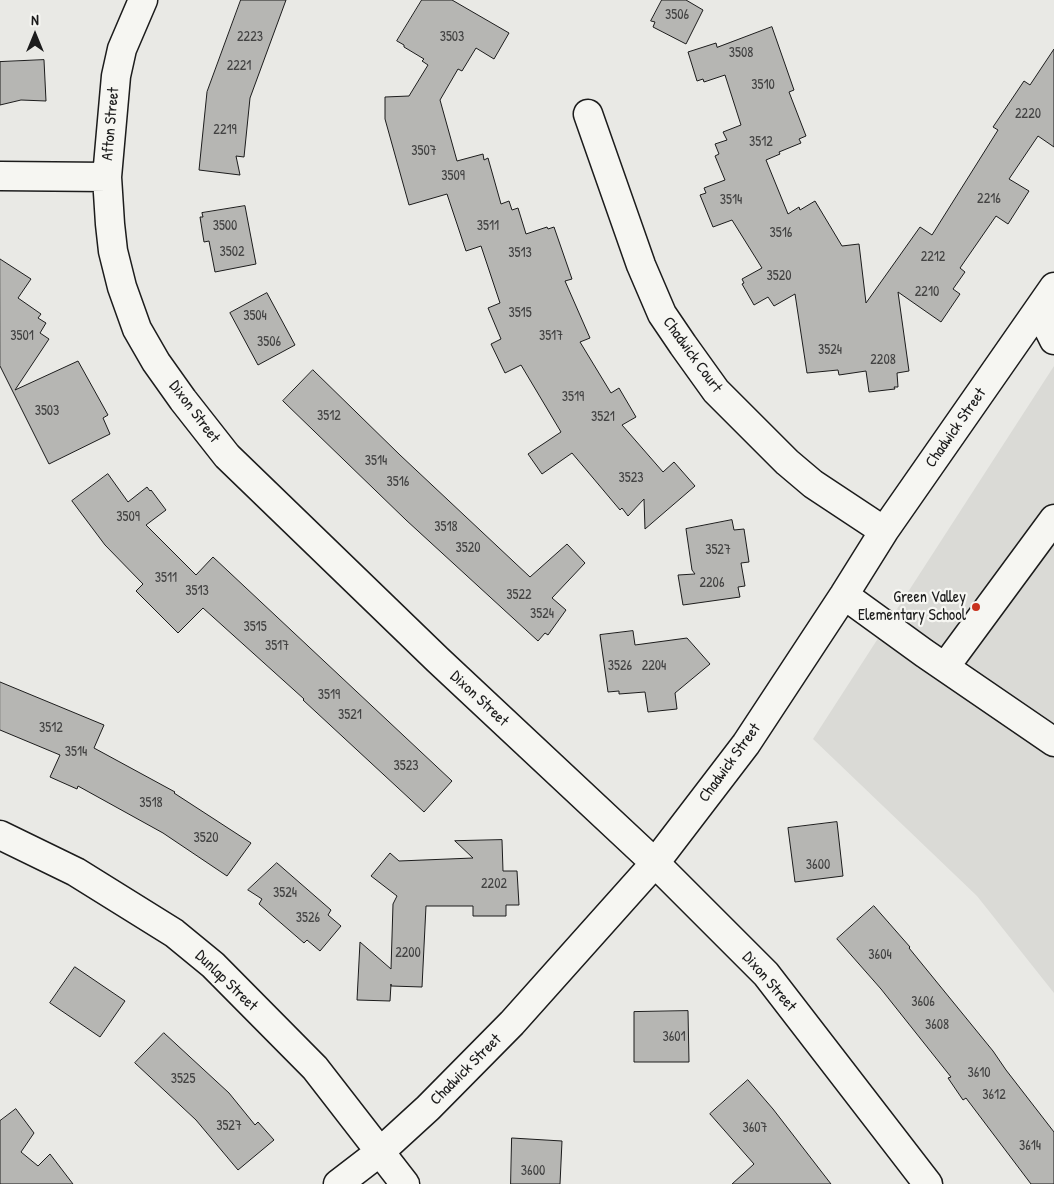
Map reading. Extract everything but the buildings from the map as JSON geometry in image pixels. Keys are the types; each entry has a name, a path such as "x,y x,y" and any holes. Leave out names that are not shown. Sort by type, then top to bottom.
{"street":[{"name":"Afton Street","path":"0,176 107,177 116,76 122,49 143,0"},
{"name":"Chadwick Court","path":"588,114 641,265 662,314 683,345 716,391 787,462 813,484 884,531"},
{"name":"Dixon Street","path":"107,177 113,251 122,287 137,329 156,362 222,449 438,660 655,863 766,974 928,1184"},
{"name":"Chadwick Street","path":"338,1184 381,1151 428,1108 512,1023 655,863 746,744 884,531 1054,287"},
{"path":"1039,310 1054,340"},
{"path":"945,667 1054,519"},
{"path":"844,595 1054,742"},
{"name":"Dunlap Street","path":"0,835 76,872 174,933 213,966 315,1068 405,1184"}],"shaded area":[{"name":"Green Valley Elementary School","path":"1054,366 1054,993 977,896 813,739"}],"place":[{"name":"Green Valley Elementary School","path":"976,607"}]}
